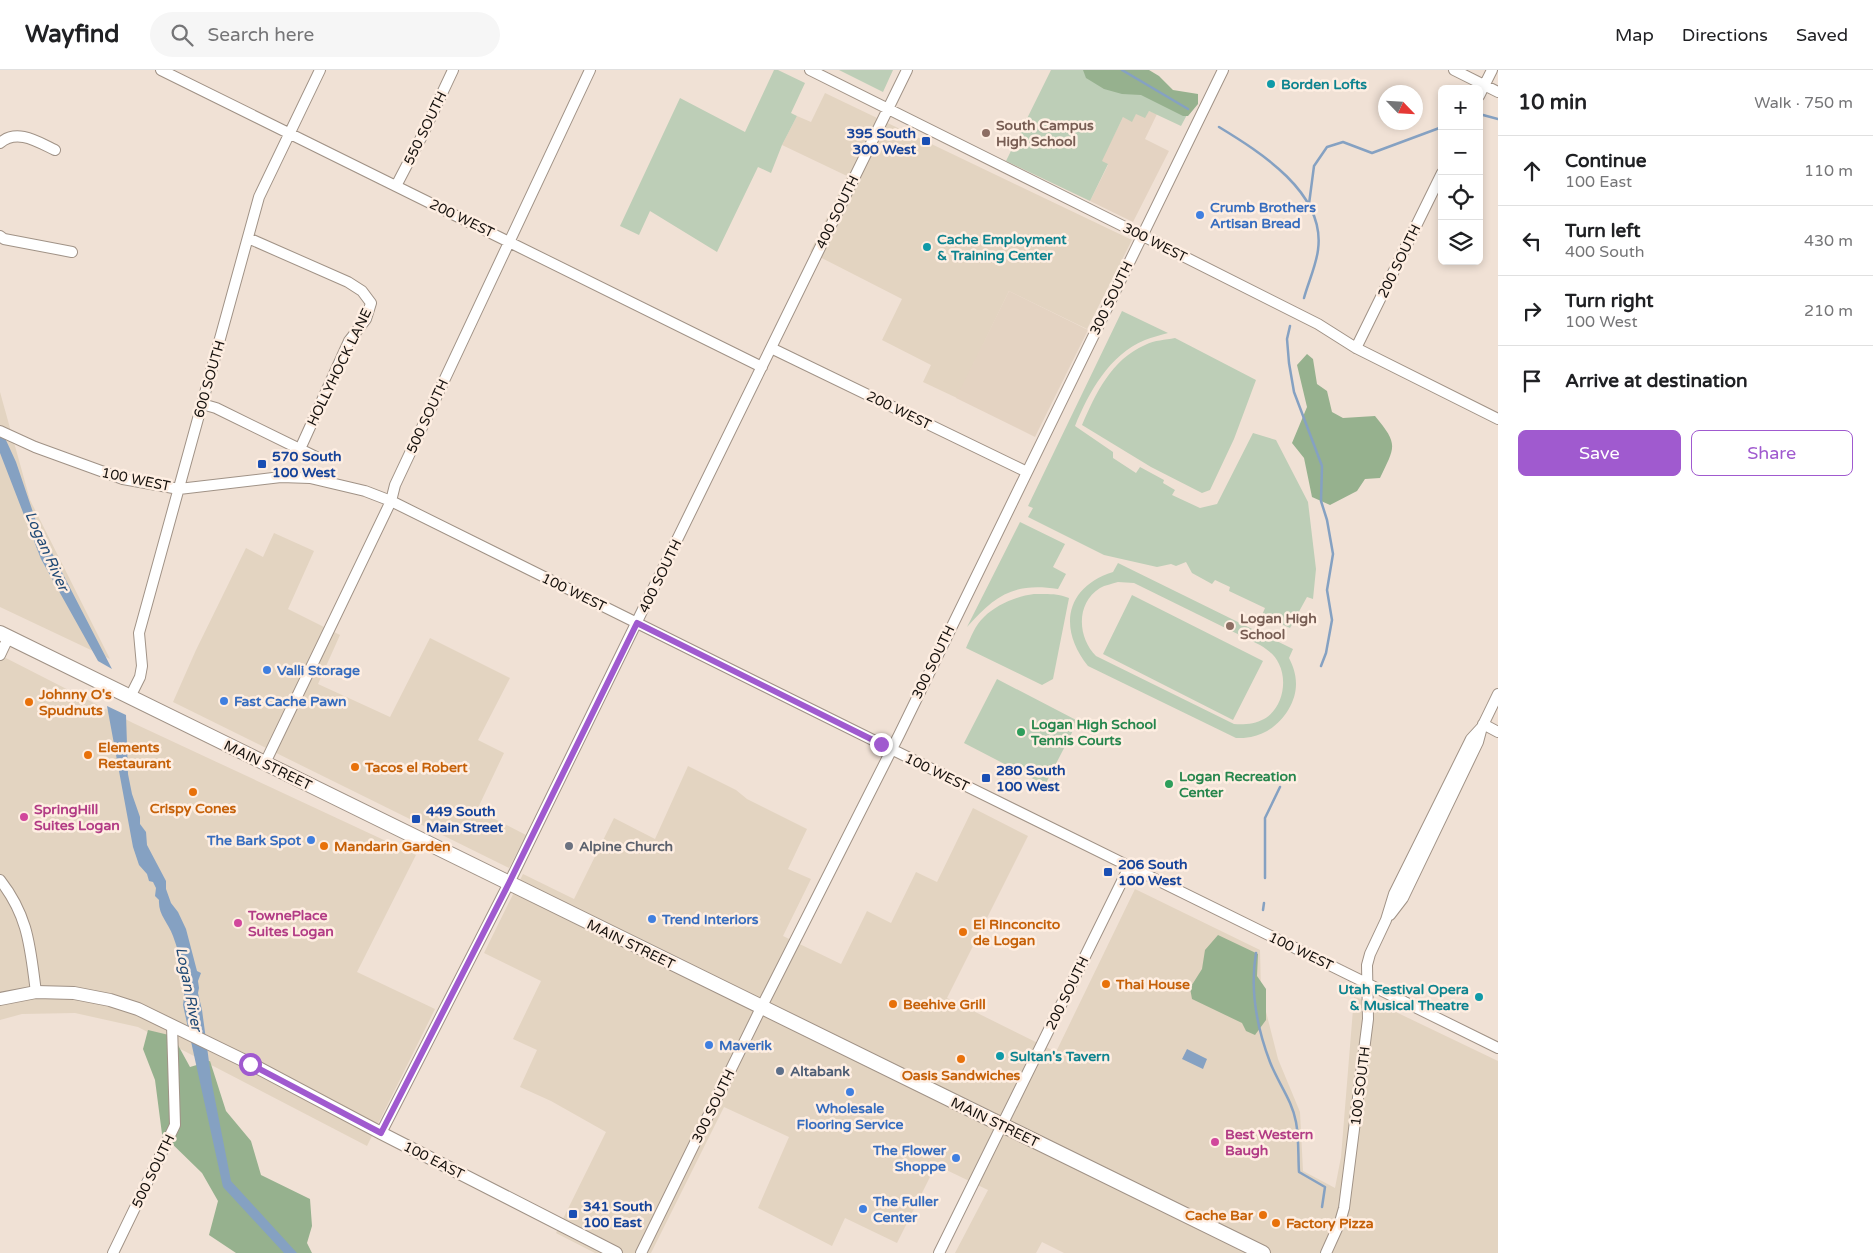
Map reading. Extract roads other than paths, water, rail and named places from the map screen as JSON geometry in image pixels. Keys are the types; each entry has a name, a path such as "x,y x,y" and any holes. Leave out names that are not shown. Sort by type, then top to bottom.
{"highway":[{"name":"MAIN STREET","path":"4,636 1263,1253"}],"main road":[{"name":"100 EAST","path":"0,999 36,992 74,993 110,1000 138,1009 220,1049 616,1253"}],"street":[{"name":"200 WEST","path":"161,70 762,367"},
{"name":"600 SOUTH","path":"130,697 140,677 142,666 139,633 260,197 320,70"},
{"name":"550 SOUTH","path":"396,186 453,70"},
{"name":"500 SOUTH","path":"265,763 391,501 395,485 590,70"},
{"name":"300 WEST","path":"810,70 1318,324 1356,348 1498,419"},
{"name":"400 SOUTH","path":"381,1133 509,883 907,70"},
{"name":"300 SOUTH","path":"641,1253 761,1008 891,750 1223,70"},
{"path":"1454,70 1498,92"},
{"path":"1483,89 1492,70"},
{"path":"0,143 3,140 22,136 55,150"},
{"name":"200 SOUTH","path":"1356,348 1441,175"},
{"path":"0,236 4,239 72,252"},
{"name":"HOLLYHOCK LANE","path":"248,238 348,282 362,291 371,303 366,319 349,341 300,449"},
{"name":"200 WEST","path":"771,348 1027,472"},
{"path":"202,404 216,408 316,457"},
{"name":"100 WEST","path":"0,431 109,476 179,489 282,477 310,478 365,491 391,501 891,750 1498,1048"},
{"path":"0,655 4,636"},
{"name":"100 SOUTH","path":"1326,1253 1344,1208 1368,1019 1368,960 1386,920 1403,898 1478,742 1482,726 1498,694"},
{"path":"1482,726 1498,732"},
{"name":"200 SOUTH","path":"939,1253 1130,867"},
{"path":"0,880 19,909 24,922 30,946 36,992"},
{"name":"500 SOUTH","path":"114,1253 175,1125 172,1025"}],"water":[{"name":"Logan River","path":"0,427 16,462 37,524 112,669 98,661 41,559 0,453"},
{"name":"Logan River","path":"107,706 126,715 128,774 132,794 140,817 140,824 146,832 147,845 166,881 166,889 171,903 178,912 186,929 197,971 201,973 198,981 198,993 212,1084 231,1181 297,1253 284,1253 223,1187 183,1005 184,979 181,961 171,931 160,910 159,900 155,896 156,888 139,865 133,847"},
{"path":"1187,1049 1207,1059 1203,1069 1182,1059"}],"waterway":[{"path":"1122,70 1188,109"},
{"path":"1483,115 1498,119"},
{"path":"1219,127 1253,149 1287,176 1312,210 1318,229 1318,250 1304,298"},
{"path":"1309,204 1314,166 1327,147 1343,142 1372,153 1438,128"},
{"path":"1290,326 1287,339 1294,392 1322,466 1321,501 1327,520 1333,554 1327,590 1332,620 1326,653 1321,666"},
{"path":"1265,878 1265,818 1280,787"},
{"path":"1263,910 1264,903"},
{"path":"1256,953 1254,994 1261,1036 1270,1062 1294,1114 1298,1134 1299,1172 1325,1187 1322,1207"}],"place":[{"name":"Borden Lofts","path":"1271,84"},
{"name":"South Campus High School","path":"986,133"},
{"name":"395 South 300 West","path":"926,141"},
{"name":"Crumb Brothers Artisan Bread","path":"1200,215"},
{"name":"Cache Employment & Training Center","path":"927,247"},
{"name":"570 South 100 West","path":"262,464"},
{"name":"Logan High School","path":"1230,626"},
{"name":"Valli Storage","path":"267,670"},
{"name":"Fast Cache Pawn","path":"224,701"},
{"name":"Johnny O's Spudnuts","path":"29,702"},
{"name":"Logan High School Tennis Courts","path":"1021,732"},
{"name":"Elements Restaurant","path":"88,755"},
{"name":"Tacos el Robert","path":"355,767"},
{"name":"280 South 100 West","path":"986,778"},
{"name":"Logan Recreation Center","path":"1169,784"},
{"name":"Crispy Cones","path":"193,792"},
{"name":"SpringHill Suites Logan","path":"24,817"},
{"name":"449 South Main Street","path":"416,819"},
{"name":"The Bark Spot","path":"311,840"},
{"name":"Mandarin Garden","path":"324,846"},
{"name":"Alpine Church","path":"569,846"},
{"name":"206 South 100 West","path":"1108,872"},
{"name":"Trend Interiors","path":"652,919"},
{"name":"TownePlace Suites Logan","path":"238,923"},
{"name":"El Rinconcito de Logan","path":"963,932"},
{"name":"Thai House","path":"1106,984"},
{"name":"Utah Festival Opera & Musical Theatre","path":"1479,997"},
{"name":"Beehive Grill","path":"893,1004"},
{"name":"Maverik","path":"709,1045"},
{"name":"Sultan's Tavern","path":"1000,1056"},
{"name":"Oasis Sandwiches","path":"961,1059"},
{"name":"Altabank","path":"780,1071"},
{"name":"Wholesale Flooring Service","path":"850,1092"},
{"name":"Best Western Baugh","path":"1215,1142"},
{"name":"The Flower Shoppe","path":"956,1158"},
{"name":"The Fuller Center","path":"863,1209"},
{"name":"341 South 100 East","path":"573,1214"},
{"name":"Cache Bar","path":"1263,1215"},
{"name":"Factory Pizza","path":"1276,1223"}]}
